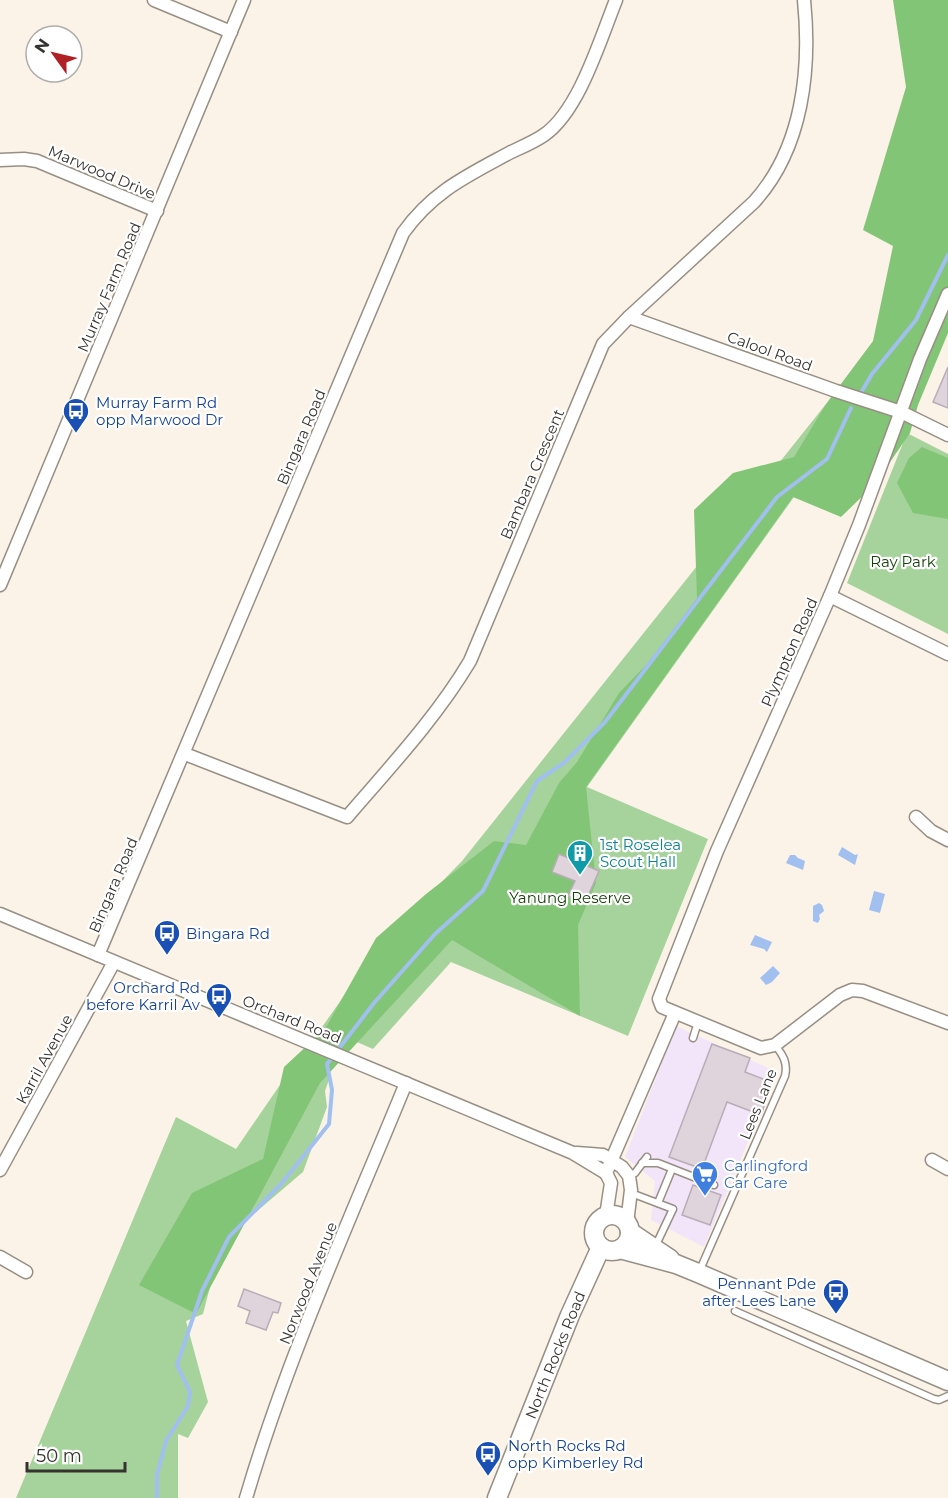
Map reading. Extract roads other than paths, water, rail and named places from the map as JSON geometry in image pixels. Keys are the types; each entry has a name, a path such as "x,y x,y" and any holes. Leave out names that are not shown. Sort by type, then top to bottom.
{"street":[{"path":"154,0 231,32"},
{"name":"Murray Farm Road","path":"0,585 244,0"},
{"name":"Bingara Road","path":"98,955 185,754 403,233 417,214 437,196 459,180 545,135 570,109 616,0"},
{"name":"Bambara Crescent","path":"185,754 347,817 417,734 456,685 470,661 603,344 629,317 754,202 769,185 794,129 805,82 807,36 804,0"},
{"name":"Marwood Drive","path":"0,160 37,161 157,211"},
{"name":"Plympton Road","path":"675,1012 662,1007 659,999 663,988 717,851 830,596 859,525 920,359 948,294"},
{"name":"Calool Road","path":"629,317 901,412 948,435"},
{"path":"830,596 948,654"},
{"path":"916,817 931,831 948,840"},
{"name":"Orchard Road","path":"0,914 573,1153 606,1173"},
{"name":"Karril Avenue","path":"0,1170 114,962"},
{"path":"612,1161 622,1167 629,1176 631,1193 627,1244 620,1249 610,1251 601,1247 595,1238 595,1227 606,1216 611,1183 606,1173 675,1012 762,1048 775,1045 840,995 852,990 863,991 948,1023"},
{"name":"Norwood Avenue","path":"246,1498 263,1444 323,1281 406,1083"},
{"name":"Orchard Road","path":"573,1153 603,1155 612,1161"},
{"path":"932,1160 948,1169"},
{"path":"606,1216 618,1216 676,1264"},
{"name":"North Rocks Road","path":"497,1498 570,1315 601,1247"},
{"path":"620,1249 676,1264 699,1273 948,1381"},
{"path":"0,1257 26,1272"}],"lane":[{"path":"693,1038 698,1022"},
{"name":"Lees Lane","path":"699,1273 785,1076 787,1068 783,1055 775,1045"},
{"path":"629,1176 635,1173 644,1160 658,1163 714,1185"},
{"path":"658,1203 672,1169"},
{"path":"631,1193 673,1209 655,1248"},
{"path":"735,1311 934,1400 948,1396"}],"water":[{"path":"842,847 855,855 858,854 855,865 838,855"},
{"path":"790,855 795,855 805,861 803,870 786,863"},
{"path":"874,891 885,894 880,913 869,910"},
{"path":"819,903 824,911 819,915 818,923 813,921 813,906"},
{"path":"755,935 772,942 767,952 750,945"},
{"path":"773,966 780,973 766,985 760,978"}],"waterway":[{"path":"862,391 872,374 916,320 948,255"},
{"path":"157,1498 157,1475 166,1441 188,1406 190,1392 177,1365 202,1291 229,1237 282,1183 329,1124 332,1090 327,1064 374,1003 435,934 483,891 537,781 565,762 605,722 777,497 827,459 851,408"}],"place":[{"name":"Murray Farm Rd opp Marwood Dr","path":"76,434"},
{"name":"1st Roselea Scout Hall","path":"580,876"},
{"name":"Bingara Rd","path":"167,956"},
{"name":"Orchard Rd before Karril Av","path":"219,1019"},
{"name":"Carlingford Car Care","path":"705,1197"},
{"name":"Pennant Pde after Lees Lane","path":"836,1315"},
{"name":"North Rocks Rd opp Kimberley Rd","path":"488,1477"}],"park label":[{"name":"Ray Park","path":"903,561"},
{"name":"Yanung Reserve","path":"570,897"}]}
